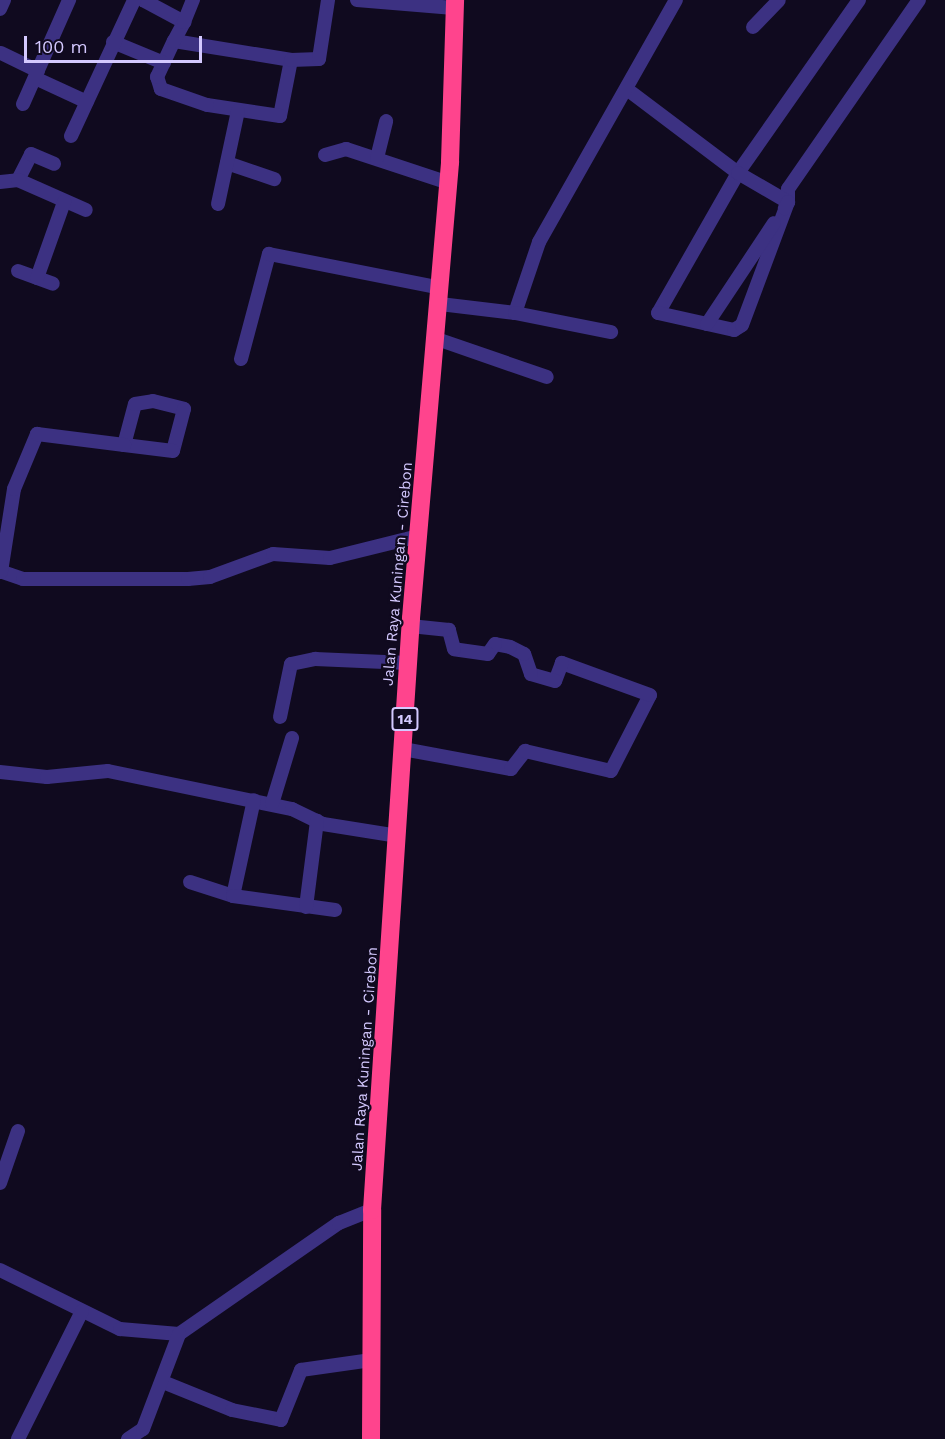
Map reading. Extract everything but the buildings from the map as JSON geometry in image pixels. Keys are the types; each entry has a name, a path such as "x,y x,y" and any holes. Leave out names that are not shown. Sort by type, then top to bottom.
{"highway":[{"name":"Jalan Raya Kuningan - Cirebon","path":"371,1439 372,1210 410,626 449,183 455,4"}],"street":[{"path":"0,9 4,0"},
{"path":"23,104 69,0"},
{"path":"71,136 134,0"},
{"path":"142,0 184,22"},
{"path":"193,0 157,77 161,89 238,111 280,116 291,60"},
{"path":"174,41 291,60 319,58 328,0"},
{"path":"357,0 455,4"},
{"path":"515,313 539,242 676,0"},
{"path":"753,27 779,0"},
{"path":"859,0 738,173 658,313 734,330 742,326 788,202 788,189 919,0"},
{"path":"113,42 164,63"},
{"path":"0,53 87,102"},
{"path":"632,93 738,173 788,202"},
{"path":"218,204 238,111"},
{"path":"377,158 386,121"},
{"path":"325,155 346,149 449,183"},
{"path":"18,180 31,153 54,164"},
{"path":"227,163 274,178"},
{"path":"0,182 18,180 86,210"},
{"path":"37,278 64,202"},
{"path":"707,324 788,202"},
{"path":"241,358 269,254 440,296 611,332"},
{"path":"18,272 53,284"},
{"path":"437,339 547,377"},
{"path":"124,445 140,402 184,409 176,450 124,445 37,434 14,489 1,571 34,580 188,579 210,577 273,554 330,558 419,536"},
{"path":"403,749 507,769 525,751 608,772 650,695 562,663 555,681 531,674 524,654 510,647 495,644 488,654 454,649 449,630 410,626"},
{"path":"280,717 291,664 315,659 408,663"},
{"path":"272,804 292,738"},
{"path":"0,772 47,777 108,771 272,804 317,821 398,836"},
{"path":"233,896 254,800"},
{"path":"306,907 317,821"},
{"path":"190,882 233,896 335,910"},
{"path":"0,1184 18,1131"},
{"path":"128,1439 143,1429 163,1382 179,1335 339,1222 372,1210"},
{"path":"0,1270 120,1329 179,1335"},
{"path":"18,1439 82,1311"},
{"path":"163,1382 232,1410 281,1420 301,1371 371,1360"}]}
